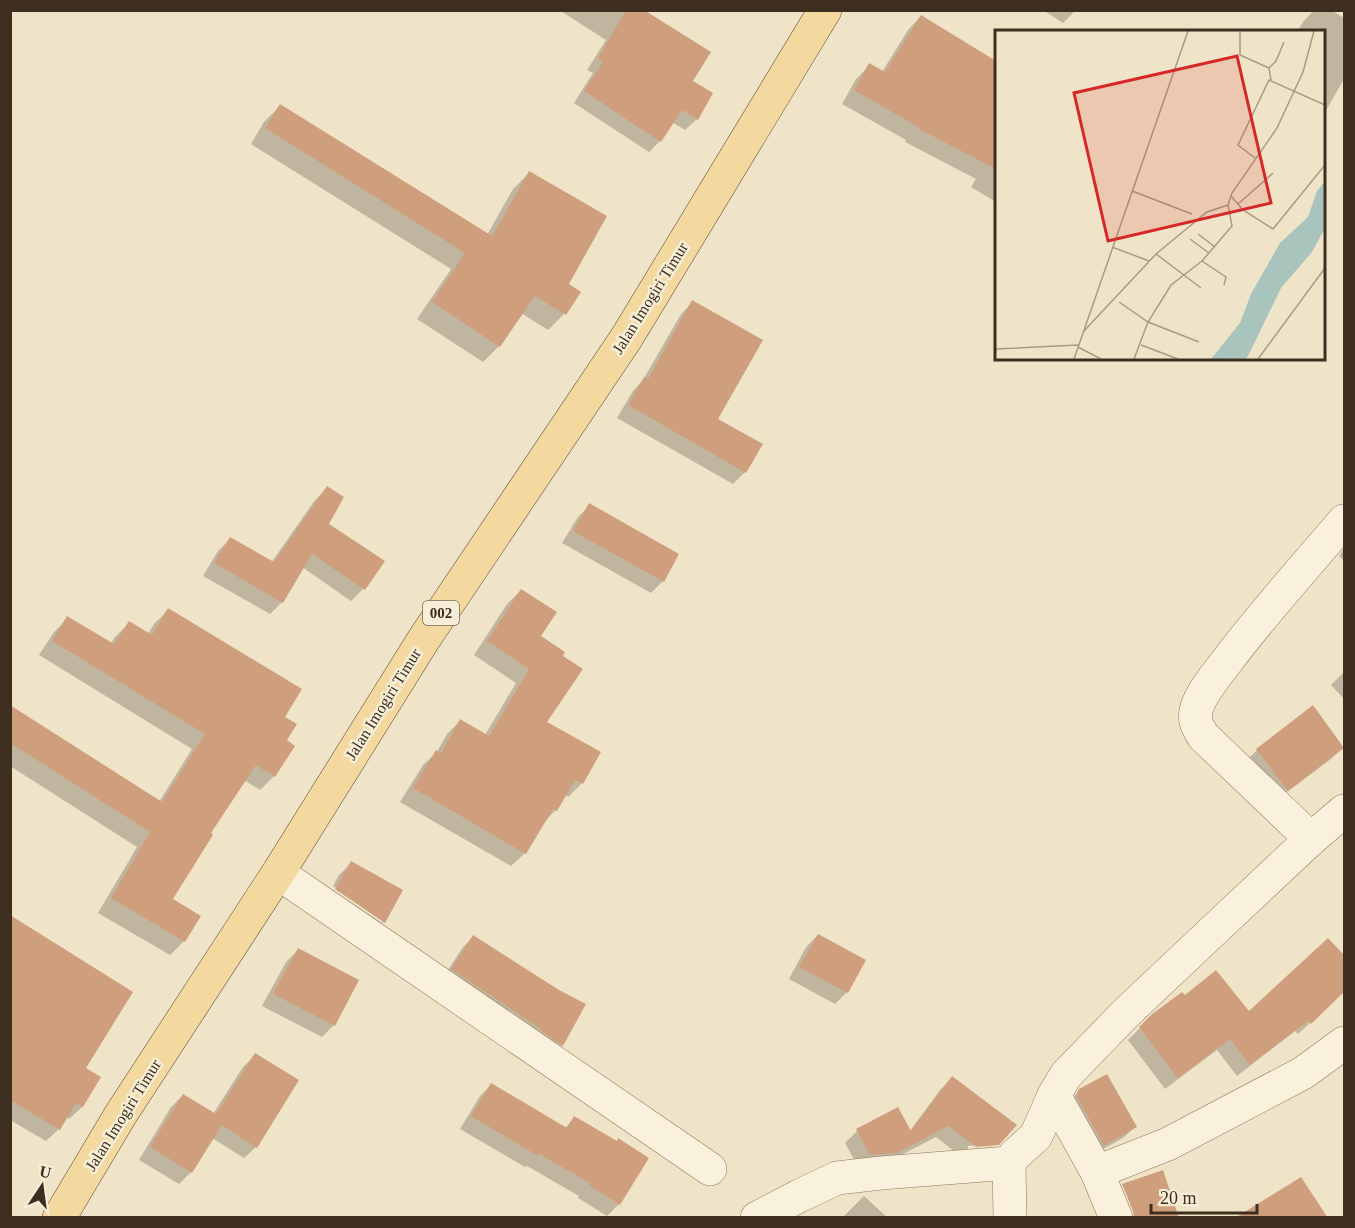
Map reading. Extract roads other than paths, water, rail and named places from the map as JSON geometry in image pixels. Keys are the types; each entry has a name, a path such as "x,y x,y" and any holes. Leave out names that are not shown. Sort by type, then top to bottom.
{"main road":[{"name":"Jalan Imogiri Timur","path":"59,1218 121,1114 278,873 424,639 627,337 825,10"}],"street":[{"path":"1311,839 1204,737 1196,724 1196,714 1198,705 1212,681 1236,649 1344,521"},
{"path":"1010,1218 1009,1163 1036,1136 1054,1095 1066,1075 1126,1013 1311,839 1344,811"},
{"path":"278,873 710,1169"},
{"path":"1093,1165 1168,1144 1303,1073 1344,1043"},
{"path":"1054,1095 1093,1165 1116,1218"},
{"path":"757,1218 837,1178 1009,1163"}]}
